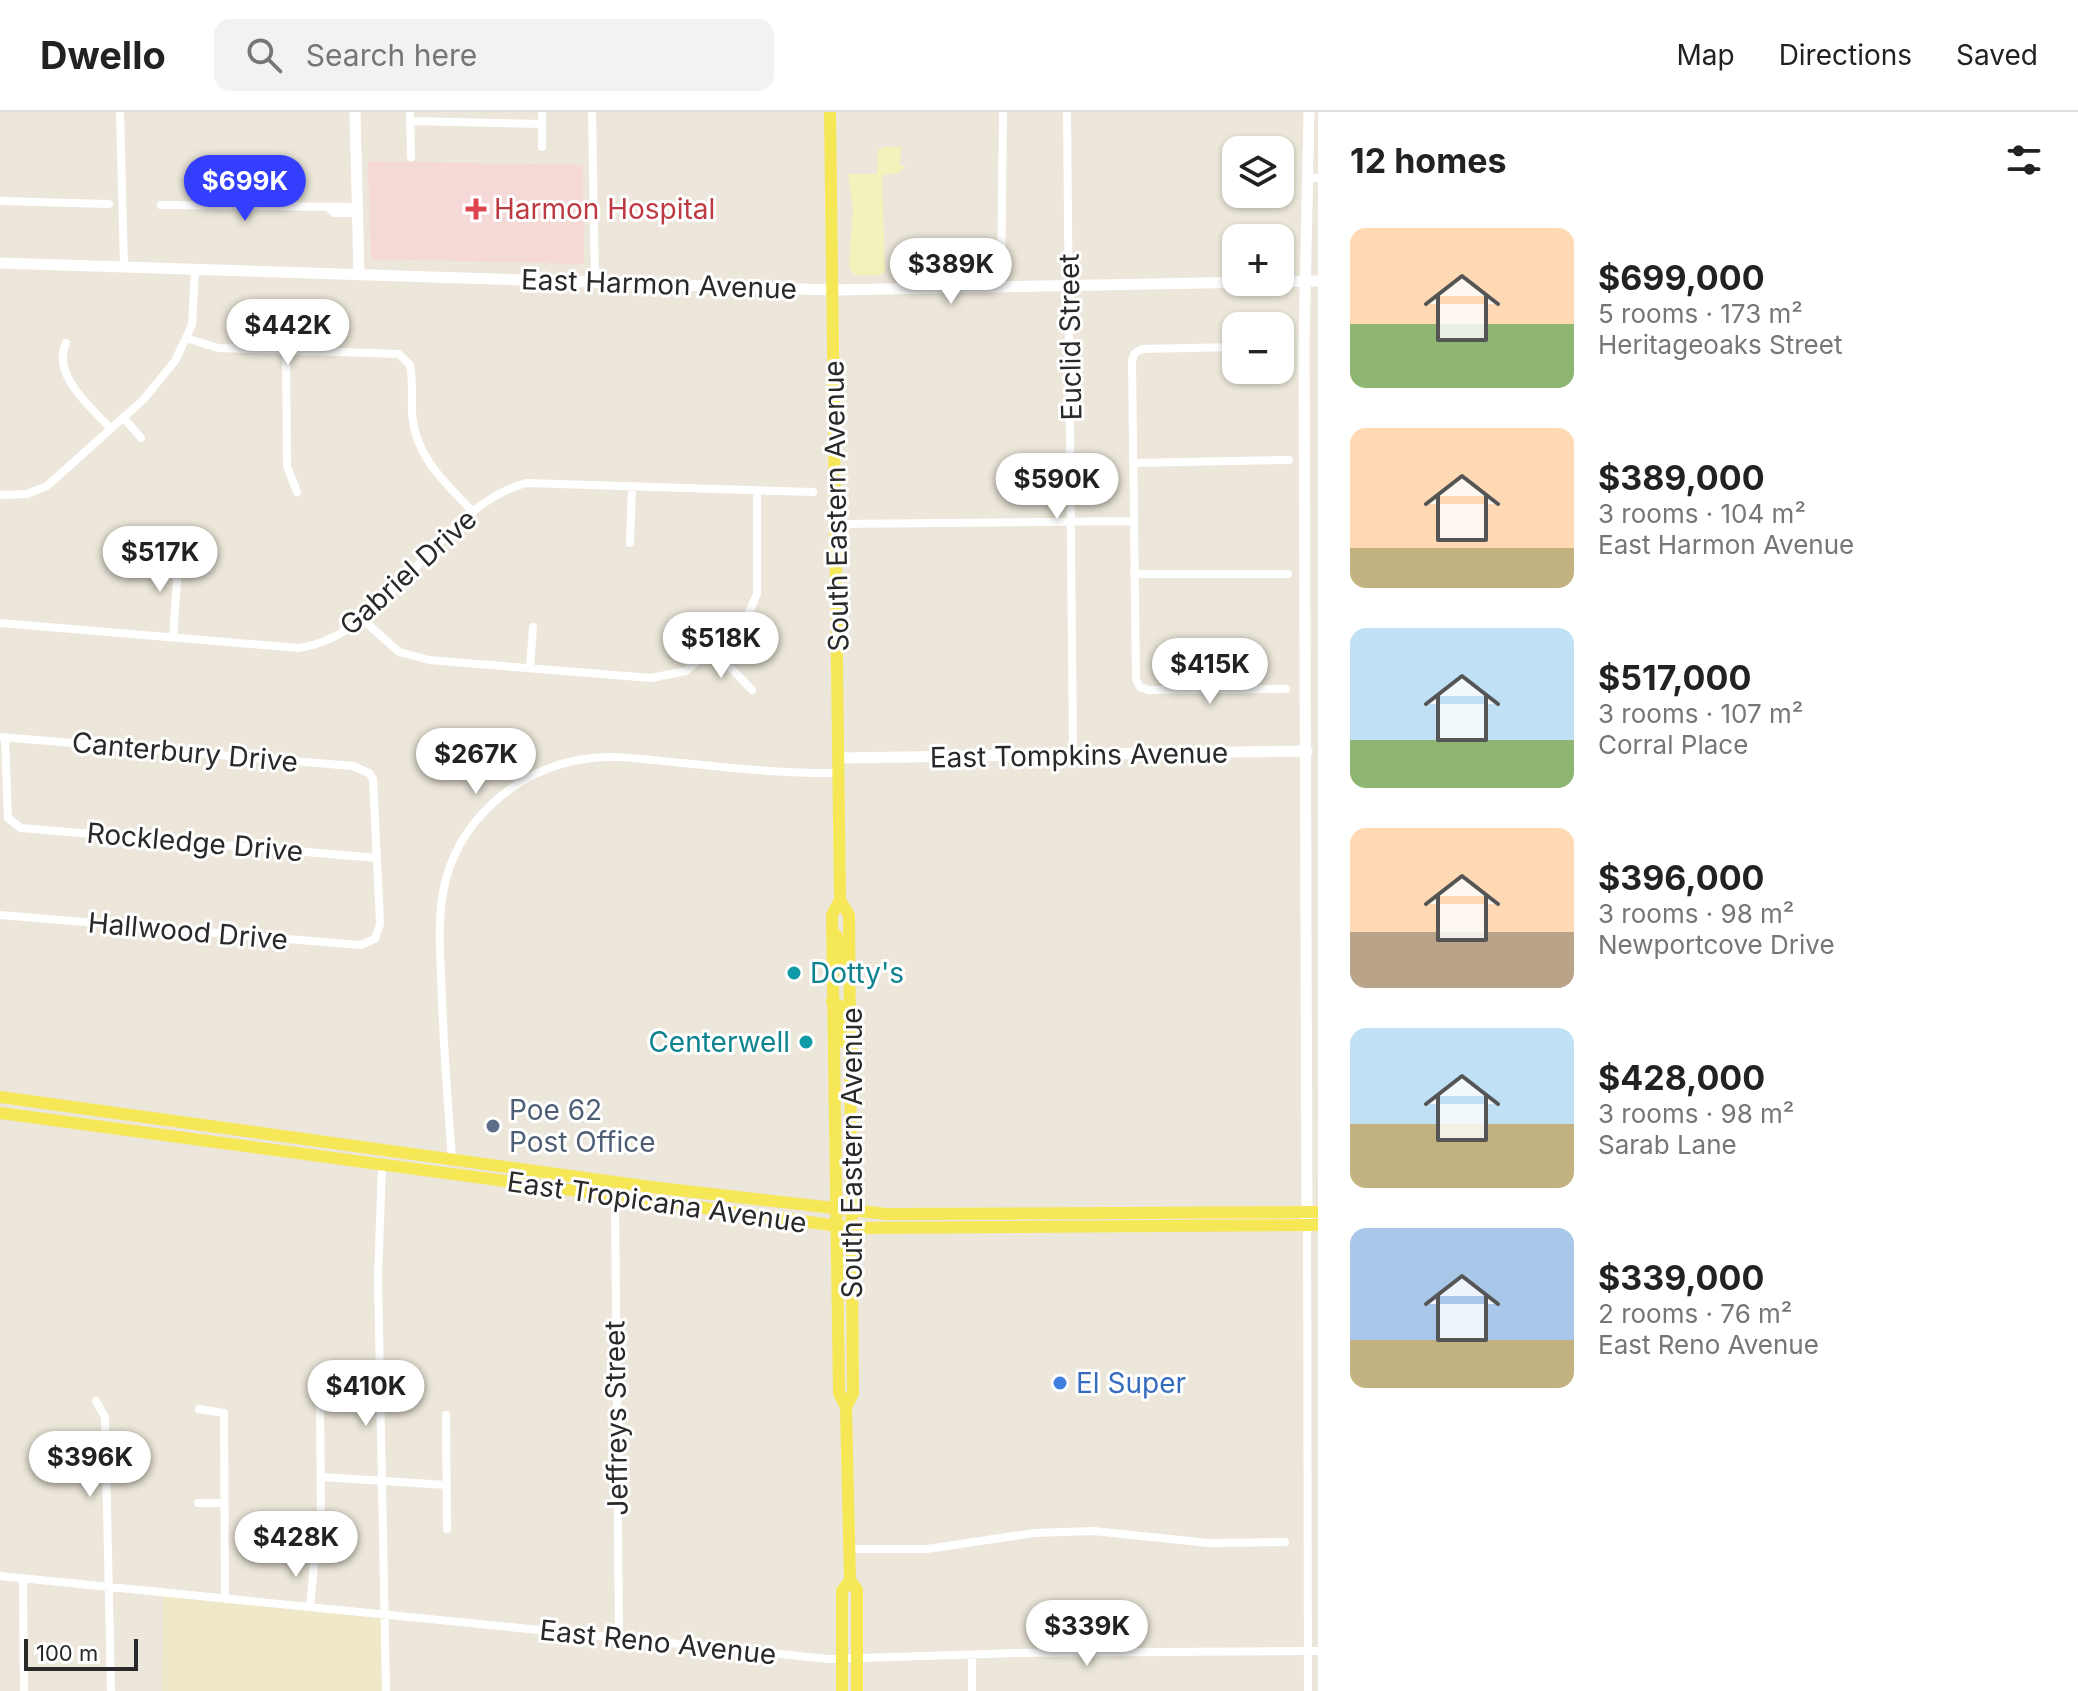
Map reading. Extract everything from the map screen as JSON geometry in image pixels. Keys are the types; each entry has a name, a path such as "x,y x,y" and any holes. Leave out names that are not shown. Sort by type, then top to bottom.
{"main road":[{"name":"South Eastern Avenue","path":"830,112 840,900 832,915 832,1001 839,1393 846,1407 850,1580 857,1590 857,1691"},
{"name":"South Eastern Avenue","path":"840,900 849,915 852,1051 853,1393 846,1407"},
{"path":"832,929 840,942 841,966 850,975"},
{"path":"832,1001 840,1006 842,1039 852,1051"},
{"name":"East Tropicana Avenue","path":"0,1097 651,1187 853,1210 915,1214 1132,1210 1313,1212"},
{"name":"East Tropicana Avenue","path":"0,1113 853,1228 1313,1225"},
{"path":"92,1125 143,1123 156,1118"},
{"path":"142,1132 155,1127 198,1130 221,1127"},
{"path":"344,1159 357,1155 381,1156 388,1149"},
{"path":"382,1165 387,1159 409,1161 421,1154"},
{"path":"571,1192 582,1186 608,1188 612,1181"},
{"path":"615,1198 619,1192 641,1193 651,1187"},
{"path":"1075,1228 1086,1222 1124,1217 1132,1210"},
{"path":"1000,1229 1072,1219 1077,1217 1078,1211"},
{"name":"South Eastern Avenue","path":"842,1691 842,1591 850,1580"}],"street":[{"path":"120,112 124,267"},
{"path":"355,112 359,274"},
{"path":"542,112 542,147"},
{"path":"592,112 595,282"},
{"path":"1001,287 1003,112"},
{"name":"Euclid Street","path":"1067,112 1073,755"},
{"path":"1308,1691 1313,1225 1314,178 1309,112"},
{"path":"411,157 410,117 542,124"},
{"path":"0,201 109,204"},
{"path":"161,205 358,210"},
{"name":"East Harmon Avenue","path":"0,263 833,290 1312,282"},
{"path":"0,495 27,494 47,486 124,418 175,361 192,325 195,270"},
{"path":"186,338 218,348 399,354 406,359 412,373 416,436 435,472 473,512"},
{"path":"66,343 62,352 69,380 111,429"},
{"path":"1222,347 1142,349 1135,353 1132,361 1136,679 1140,687 1286,689"},
{"path":"286,350 287,466 297,492"},
{"path":"124,418 141,438"},
{"path":"1133,463 1289,460"},
{"name":"Gabriel Drive","path":"0,623 299,648 337,639 473,512 503,490 526,483 813,492"},
{"path":"630,543 632,486"},
{"path":"361,618 399,652 429,660 651,678 675,676 713,649 748,615 757,594 757,491"},
{"path":"836,524 1133,521"},
{"path":"173,637 179,552"},
{"path":"1134,574 1288,574"},
{"path":"530,668 533,627"},
{"path":"713,649 752,690"},
{"name":"Canterbury Drive","path":"2,737 353,766 369,773 373,779 377,858"},
{"name":"Rockledge Drive","path":"2,737 8,818 21,828 377,858"},
{"name":"East Tompkins Avenue","path":"839,758 1312,751"},
{"path":"452,1159 446,1098 441,965 443,894 454,858 468,831 493,802 520,781 553,767 585,759 620,758 795,774 839,773"},
{"name":"Hallwood Drive","path":"0,915 360,945 375,939 380,924 377,858"},
{"path":"382,1165 378,1278 386,1691"},
{"name":"Jeffreys Street","path":"615,1198 619,1638"},
{"path":"96,1401 105,1417 111,1691"},
{"path":"320,1401 321,1523"},
{"path":"199,1409 224,1413 225,1599"},
{"path":"446,1415 447,1529"},
{"path":"321,1477 447,1485"},
{"path":"198,1503 224,1503"},
{"path":"850,1549 927,1549 1034,1533 1093,1531 1209,1543 1285,1542"},
{"path":"310,1607 315,1554"},
{"name":"East Reno Avenue","path":"0,1576 857,1660 1318,1651"},
{"path":"23,1579 24,1691"},
{"path":"972,1656 972,1691"}],"shaded area":[{"name":"Harmon Hospital","path":"368,161 583,165 584,264 371,259"},
{"path":"163,1593 385,1613 386,1691 162,1691"}],"sand":[{"path":"901,147 900,165 906,166 899,173 882,175 885,271 882,275 854,275 849,266 853,209 848,174 877,174 878,150"}],"place":[{"name":"Harmon Hospital","path":"476,209"},
{"name":"Dotty's","path":"794,973"},
{"name":"Centerwell","path":"806,1042"},
{"name":"Poe 62 Post Office","path":"493,1126"},
{"name":"El Super","path":"1060,1383"}]}
